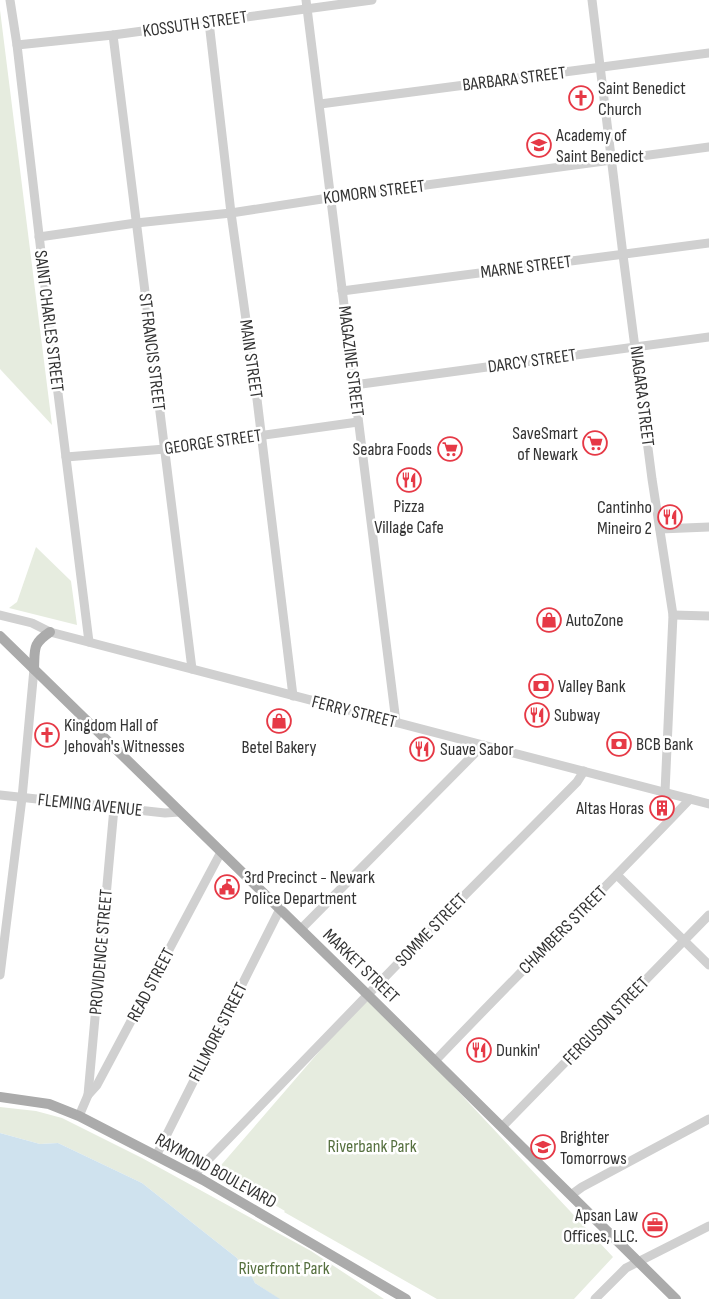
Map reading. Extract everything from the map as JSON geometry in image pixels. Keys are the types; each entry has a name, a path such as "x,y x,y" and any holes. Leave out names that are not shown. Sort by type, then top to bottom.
{"main road":[{"path":"34,669 38,640 50,632"},
{"name":"MARKET STREET","path":"0,636 301,929 676,1299"},
{"name":"RAYMOND BOULEVARD","path":"0,1097 49,1104 79,1116 195,1176 406,1299"},
{"path":"379,1284 396,1299"}],"street":[{"name":"SAINT CHARLES STREET","path":"10,0 89,642"},
{"name":"KOSSUTH STREET","path":"17,45 209,22 307,4 372,0"},
{"name":"NIAGARA STREET","path":"592,0 623,255 673,615 666,792"},
{"name":"MAGAZINE STREET","path":"307,4 396,722"},
{"name":"MAIN STREET","path":"209,22 231,212 293,696"},
{"name":"ST FRANCIS STREET","path":"113,35 192,669"},
{"name":"BARBARA STREET","path":"320,104 709,53"},
{"name":"KOMORN STREET","path":"39,237 709,147"},
{"name":"MARNE STREET","path":"342,292 709,243"},
{"name":"DARCY STREET","path":"354,385 709,337"},
{"name":"GEORGE STREET","path":"66,458 165,449 358,422"},
{"path":"660,529 709,527"},
{"name":"FERRY STREET","path":"0,614 32,623 50,632 709,804"},
{"path":"673,615 709,616"},
{"path":"0,975 22,798 34,669"},
{"path":"301,929 483,745"},
{"name":"SOMME STREET","path":"195,1176 201,1167 577,782 584,771"},
{"name":"FLEMING AVENUE","path":"0,795 165,813 179,812"},
{"name":"CHAMBERS STREET","path":"435,1061 690,799"},
{"name":"PROVIDENCE STREET","path":"88,1095 114,808"},
{"name":"READ STREET","path":"79,1116 88,1095 102,1076 221,852"},
{"path":"617,875 709,965"},
{"name":"FILLMORE STREET","path":"156,1156 280,909"},
{"name":"FERGUSON STREET","path":"502,1127 709,916"},
{"path":"571,1195 582,1187 709,1119"},
{"path":"595,1299 626,1268 709,1226"}],"green space":[{"path":"0,10 52,425 0,369"},
{"path":"36,547 71,581 77,625 9,608 17,602"},
{"name":"Riverbank Park","path":"368,995 613,1257 574,1299 437,1299 216,1171"},
{"name":"Riverfront Park","path":"0,1107 36,1111 62,1118 142,1158 311,1251 384,1299 279,1299 255,1283 249,1272 242,1267 237,1258 142,1183 58,1143 40,1144 0,1133"}],"water":[{"path":"0,1133 40,1144 58,1143 142,1183 237,1258 242,1267 249,1271 255,1283 280,1299 0,1299"}],"place":[{"name":"Saint Benedict Church","path":"581,98"},
{"name":"Academy of Saint Benedict","path":"539,145"},
{"name":"SaveSmart of Newark","path":"595,443"},
{"name":"Seabra Foods","path":"450,449"},
{"name":"Pizza Village Cafe","path":"409,480"},
{"name":"Cantinho Mineiro 2","path":"670,517"},
{"name":"AutoZone","path":"549,620"},
{"name":"Valley Bank","path":"541,686"},
{"name":"Subway","path":"537,715"},
{"name":"Betel Bakery","path":"279,721"},
{"name":"Kingdom Hall of Jehovah's Witnesses","path":"47,735"},
{"name":"BCB Bank","path":"619,744"},
{"name":"Suave Sabor","path":"422,749"},
{"name":"Altas Horas","path":"662,808"},
{"name":"3rd Precinct - Newark Police Department","path":"227,887"},
{"name":"Dunkin'","path":"479,1050"},
{"name":"Brighter Tomorrows","path":"543,1147"},
{"name":"Apsan Law Offices, LLC.","path":"655,1225"}]}
